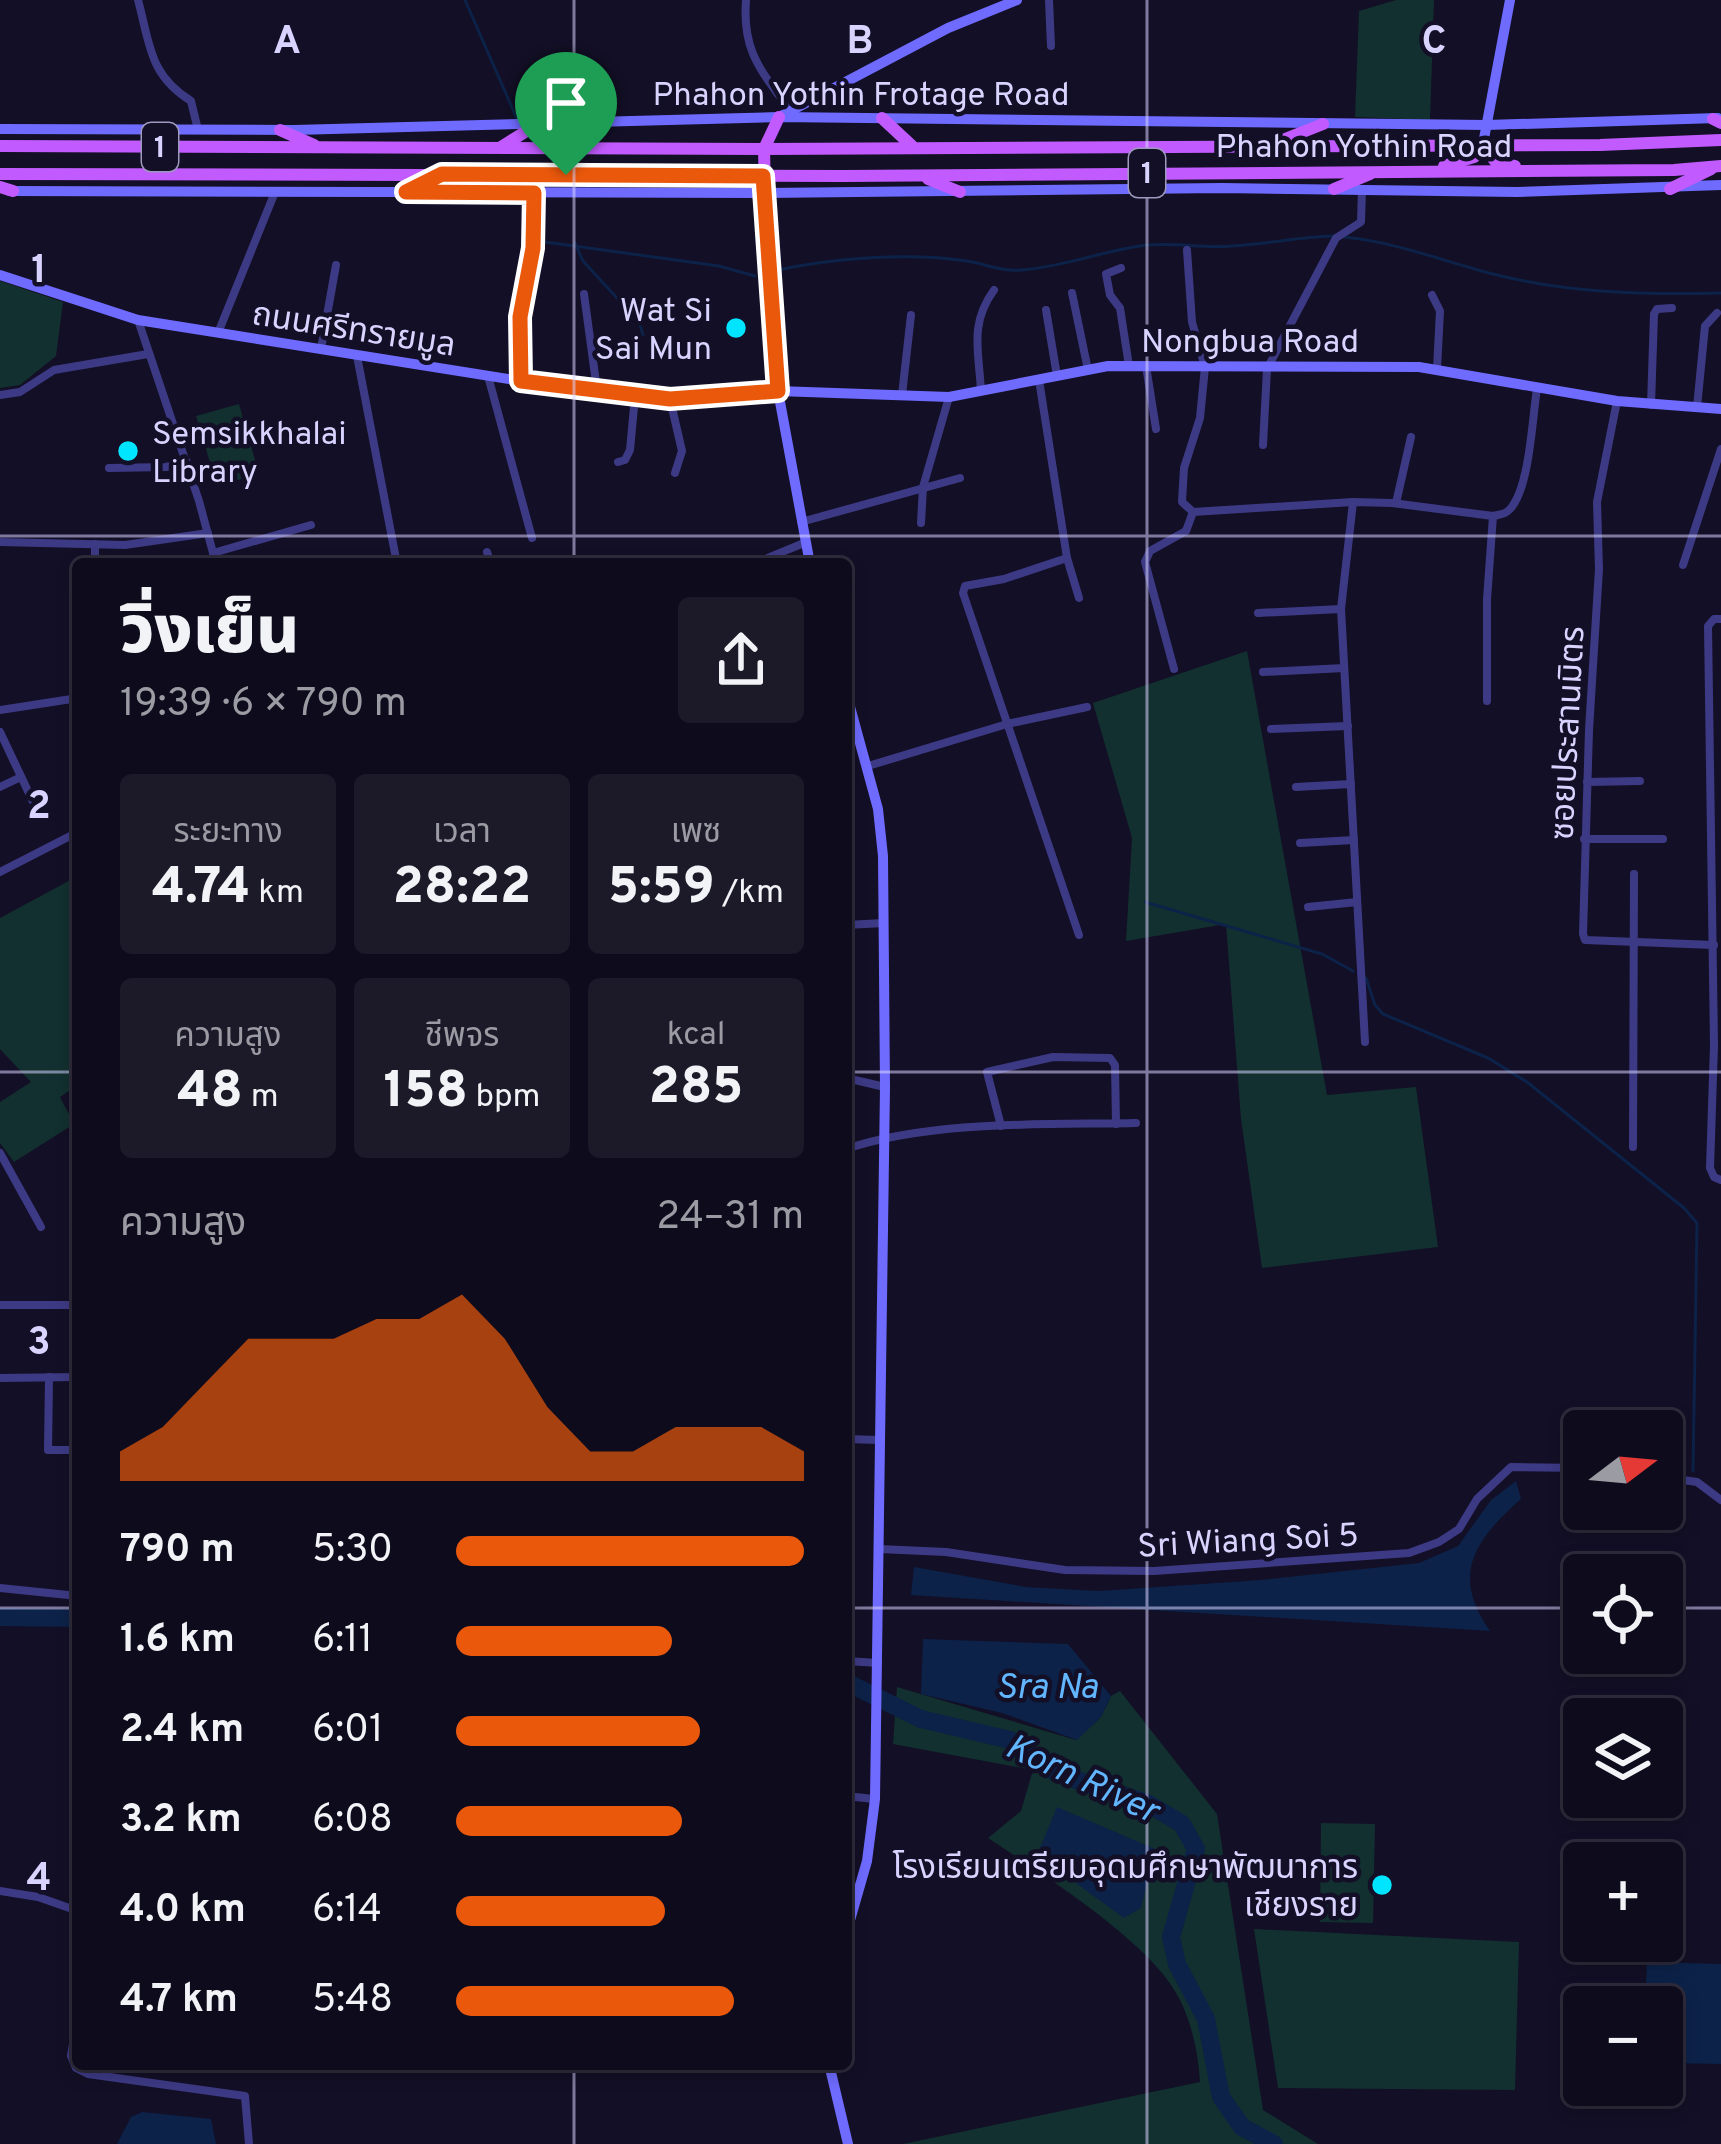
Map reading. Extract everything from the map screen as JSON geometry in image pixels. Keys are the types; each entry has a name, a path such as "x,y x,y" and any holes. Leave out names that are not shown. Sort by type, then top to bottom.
{"main road":[{"path":"808,558 778,391 764,149 784,114 948,28 1017,0"},
{"path":"1430,171 1474,157 1483,145 1510,0"},
{"name":"Phahon Yothin Frotage Road","path":"0,128 280,130 784,114 1323,124 1719,120"},
{"path":"882,118 913,147"},
{"path":"500,148 541,122"},
{"path":"1273,143 1323,124"},
{"path":"280,130 320,148"},
{"name":"Phahon Yothin Road","path":"0,146 764,149 1721,140"},
{"path":"1483,145 1495,160 1534,171"},
{"path":"566,148 566,175"},
{"path":"1670,189 1719,166"},
{"name":"Phahon Yothin Road","path":"0,173 763,176 1719,166"},
{"path":"1334,189 1376,171"},
{"path":"406,192 442,174"},
{"path":"917,175 960,192"},
{"name":"1","path":"4,190 765,193 1721,185"},
{"name":"ถนนศรีทรายมูล","path":"0,275 138,320 521,381 670,399 778,391"},
{"name":"Nongbua Road","path":"778,391 949,397 1129,366 1437,369 1617,401 1721,409"},
{"path":"852,730 868,766 882,843 885,1087 875,1799 867,1862 852,1913"},
{"path":"831,2070 848,2144"}],"street":[{"path":"138,0 157,68 167,86 190,101 198,130"},
{"path":"746,0 743,30 751,57 784,114"},
{"path":"1049,0 1051,46"},
{"path":"1263,445 1267,369 1336,238 1361,222 1362,189"},
{"path":"218,335 275,192"},
{"path":"521,381 520,317 533,248 534,193"},
{"path":"1187,250 1192,322 1205,367 1200,418 1184,468 1182,502 1193,512 1354,502 1505,514 1513,506 1525,469 1537,389"},
{"path":"321,350 336,265"},
{"path":"1121,268 1106,274 1110,295 1120,308 1129,366"},
{"path":"981,393 978,311 994,290"},
{"path":"584,293 597,390"},
{"path":"1072,293 1088,370"},
{"path":"1432,295 1440,311 1437,369"},
{"path":"1651,405 1654,314 1672,308"},
{"path":"1046,310 1057,376"},
{"path":"1697,407 1705,326 1717,313"},
{"path":"902,395 911,315"},
{"path":"138,320 214,558"},
{"path":"0,394 20,392 54,370 148,354"},
{"path":"357,356 396,558"},
{"path":"1146,366 1156,429"},
{"path":"488,376 532,538"},
{"path":"1039,380 1067,558 1079,598"},
{"path":"617,462 625,460 630,450 635,395"},
{"path":"921,523 923,487 949,397"},
{"path":"670,399 682,451 675,473"},
{"name":"ซอยประสานมิตร","path":"1617,401 1598,502 1599,569 1584,839 1585,940 1714,946"},
{"path":"1396,503 1411,437"},
{"path":"1683,565 1721,448"},
{"path":"109,468 187,462"},
{"path":"800,523 961,478"},
{"path":"1354,502 1341,609 1365,1042"},
{"path":"1174,669 1145,562 1150,551 1186,531 1193,512"},
{"path":"1487,701 1492,516"},
{"path":"213,553 311,525"},
{"path":"0,542 124,545 208,533"},
{"path":"767,558 803,543"},
{"path":"95,544 95,558"},
{"path":"487,551 489,558"},
{"path":"1067,558 965,586 963,592 1079,935"},
{"path":"1258,613 1341,609"},
{"path":"1721,619 1708,626 1718,974 1716,1129 1710,1168 1721,1180"},
{"path":"1263,672 1345,668"},
{"path":"0,710 72,699"},
{"path":"868,766 1006,724 1087,707"},
{"path":"1271,729 1348,726"},
{"path":"0,732 36,808"},
{"path":"0,788 21,777"},
{"path":"1587,782 1640,782"},
{"path":"1297,788 1351,784"},
{"path":"0,872 72,835"},
{"path":"1584,839 1663,839"},
{"path":"1300,844 1354,840"},
{"path":"1633,1147 1634,874"},
{"path":"1308,907 1357,902"},
{"path":"852,926 884,923"},
{"path":"1001,1126 987,1072 1053,1058 1110,1058 1115,1065 1116,1124"},
{"path":"852,1079 885,1087"},
{"path":"852,1147 885,1138 1001,1126 1136,1124"},
{"path":"0,1153 41,1227"},
{"path":"0,1305 72,1305"},
{"path":"50,1377 48,1450 72,1450"},
{"path":"0,1378 72,1377"},
{"path":"852,1439 881,1441"},
{"name":"Sri Wiang Soi 5","path":"879,1549 946,1552 1066,1570 1154,1571 1409,1552 1459,1529 1477,1499 1510,1467 1563,1468"},
{"path":"1683,1480 1696,1482 1721,1500"},
{"path":"0,1588 72,1595"},
{"path":"852,1661 878,1663"},
{"path":"852,1797 875,1799"},
{"path":"0,1891 72,1909"},
{"path":"80,2070 245,2096 249,2144"}],"green space":[{"path":"1396,0 1434,0 1430,120 1355,117 1359,11"},
{"path":"0,281 63,302 56,356 20,385 0,388"},
{"path":"239,404 259,474 217,486 196,416"},
{"path":"1247,651 1327,1095 1416,1087 1438,1247 1262,1268 1241,1119 1226,924 1126,941 1132,838 1093,703"},
{"path":"72,879 72,1089 60,1097 72,1125 14,1162 0,1143 0,1102 31,1082 0,1049 0,918"},
{"path":"897,1687 1076,1740 1120,1691 1217,1814 1263,2110 1318,2144 903,2144 1200,2082 1188,2020 1166,1978 1122,1933 988,1838 1021,1811 1033,1770 893,1744"},
{"path":"1321,1823 1375,1824 1373,1923 1320,1922"},
{"path":"1254,1929 1519,1942 1515,2090 1278,2088"}],"water":[{"path":"1516,1481 1521,1499 1480,1544 1470,1575 1478,1611 1490,1631 911,1595 914,1567 1026,1587 1099,1591 1419,1563 1458,1546 1491,1500"},
{"name":"Sra Na","path":"923,1639 1068,1644 1111,1696 1101,1717 1077,1740 1002,1713 921,1694"},
{"path":"1057,1807 1155,1849 1141,1908 1124,1918 1037,1855"},
{"path":"1647,1962 1721,1964 1721,2064 1683,2063 1683,1986 1646,1986"},
{"path":"142,2112 211,2119 216,2144 117,2144 131,2117"}],"waterway":[{"path":"465,0 517,119"},
{"path":"774,271 896,257 945,258 1022,270 1152,245 1220,247 1333,236"},
{"path":"1344,237 1546,285 1633,293 1721,293"},
{"path":"538,241 719,266 755,276"},
{"path":"575,243 583,261 639,322 643,335"},
{"path":"1145,902 1322,954 1353,971"},
{"path":"1366,978 1383,1014 1488,1058 1527,1082 1697,1223 1693,1471"},
{"name":"Korn River","path":"0,1617 72,1618"},
{"name":"Korn River","path":"852,1685 921,1719 1010,1740 1058,1774 1147,1803 1182,1824 1196,1849 1171,1937 1177,1964 1206,2019 1221,2097 1242,2127 1274,2144"}],"place":[{"name":"Wat Si Sai Mun","path":"736,328"},
{"name":"Semsikkhalai Library","path":"128,451"},
{"name":"โรงเรียนเตรียมอุดมศึกษาพัฒนาการ เชียงราย","path":"1382,1885"}],"route":[{"path":"442,174 566,175 763,176 778,391 670,399 521,381 520,317 533,248 534,193 406,192 442,174"}]}
